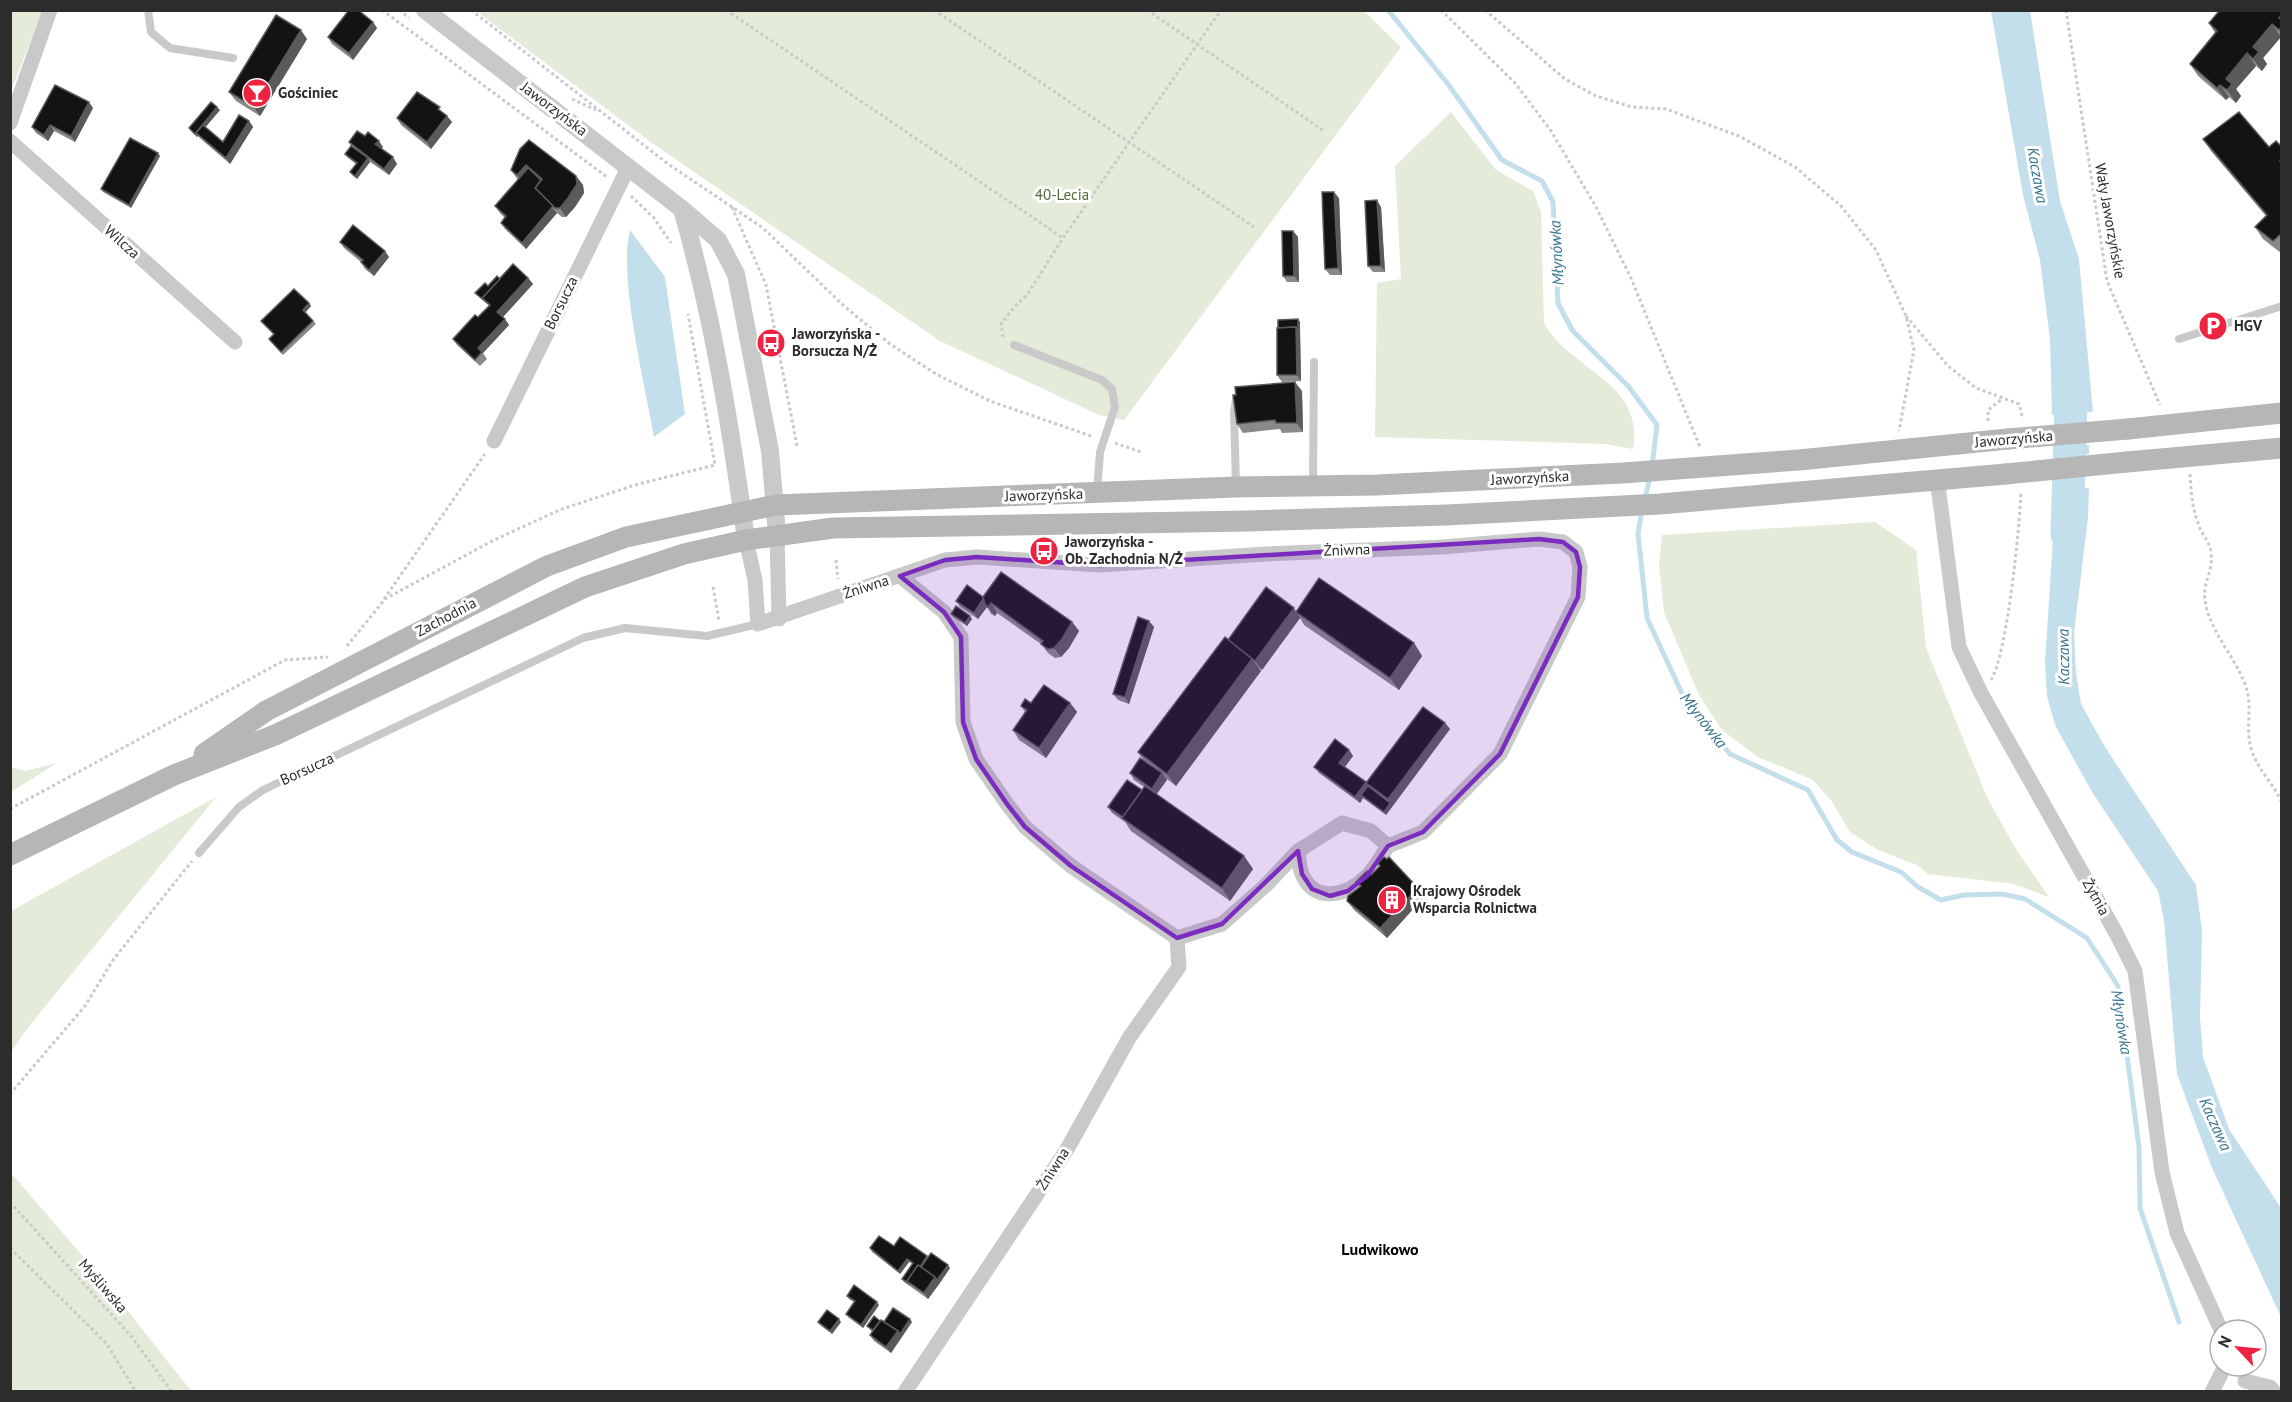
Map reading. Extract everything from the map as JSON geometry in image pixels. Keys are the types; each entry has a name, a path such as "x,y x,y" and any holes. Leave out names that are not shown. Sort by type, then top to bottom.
{"main road":[{"name":"Jaworzyńska","path":"742,512 776,505 1623,473 2164,427 2282,412"},
{"name":"Jaworzyńska","path":"746,540 833,528 1260,521 1446,515 1660,504 2282,448"},
{"name":"Zachodnia","path":"174,775 266,711 547,566 626,537 742,512"},
{"name":"Zachodnia","path":"10,855 174,775 275,735 585,587 684,554 746,540"}],"street":[{"path":"10,123 50,10"},
{"name":"Jaworzyńska","path":"425,10 629,166 718,240 736,274 770,451 777,534"},
{"name":"Wilcza","path":"10,141 235,342"},
{"name":"Borsucza","path":"494,441 629,166"},
{"path":"682,209 700,270 746,540 755,580 758,624"},
{"name":"Żytnia","path":"1937,478 1959,647 1981,693 2135,971 2162,1172 2176,1233 2215,1318"},
{"path":"777,534 778,619"},
{"name":"Żniwna","path":"758,624 945,560 977,557 1099,565 1266,554 1442,547 1539,538 1563,542 1576,552 1580,567 1578,597 1500,754 1423,832 1388,846"},
{"path":"900,576 944,612 961,637 963,722 976,759 1025,827 1071,866 1177,938 1222,924 1266,885 1298,851 1342,823 1371,831 1388,846 1368,876 1348,891 1329,896 1312,889 1302,874 1298,851"},
{"name":"Żniwna","path":"905,1392 1066,1151 1129,1038 1179,967 1177,938"},
{"path":"2212,1392 2219,1378"},
{"path":"2245,1386 2270,1387 2274,1392"}],"lane":[{"path":"147,10 151,32 170,48 233,58"},
{"path":"2179,339 2282,306"},
{"path":"1014,345 1109,385 1114,395 1115,407 1104,440 1097,494"},
{"path":"1313,486 1314,362"},
{"path":"1236,487 1234,412 1237,393"},
{"name":"Borsucza","path":"199,853 239,807 263,790 583,638 625,628 693,635 721,634 758,624"}],"path":[{"path":"382,10 618,186 654,218 672,245"},
{"path":"471,10 668,164 763,228 851,312 890,344 936,374 990,401 1142,452"},
{"path":"726,10 1063,238"},
{"path":"934,10 1254,227"},
{"path":"1147,10 1324,131"},
{"path":"1014,345 1003,336 1000,324 1027,296 1063,238 1221,10"},
{"path":"1440,10 1516,84 1551,131 1594,205 1632,278 1700,448"},
{"path":"1485,10 1565,79 1596,96 1632,107 1666,109 1739,136 1795,167 1841,206 1876,250 1906,315 1914,350 1899,425 1900,451"},
{"name":"Wały Jaworzyńskie","path":"2066,10 2107,281 2138,358 2158,398 2164,427"},
{"path":"731,206 766,285 797,446"},
{"path":"378,606 396,592 443,566 562,509 635,485 715,465 687,308"},
{"path":"1906,315 1948,366 1976,388 2019,404"},
{"path":"1988,425 1988,410 2003,398"},
{"path":"342,651 378,606 494,441"},
{"path":"2188,457 2193,506 2199,527 2209,542 2211,555 2210,570 2203,588 2207,611 2245,684 2251,716 2248,735 2252,752 2271,780 2282,803"},
{"path":"1981,693 1994,676 1998,661 2010,598 2020,502"},
{"path":"713,587 721,634"},
{"path":"10,809 285,660 336,654"},
{"path":"10,1094 85,1006 113,960 199,853"},
{"name":"Myśliwska","path":"10,1202 131,1336 172,1392"},
{"path":"10,1248 107,1344 136,1392"}],"highlighted area":[{"path":"1539,539 1563,542 1576,552 1580,567 1578,597 1500,754 1423,832 1388,846 1367,876 1348,891 1330,896 1312,889 1302,874 1298,851 1222,924 1177,938 1071,866 1025,827 1007,804 976,759 963,722 961,637 944,612 900,576 945,560 977,557 1099,565"}],"green space":[{"name":"40-Lecia","path":"1363,10 1401,47 1124,420 1099,415 940,341 652,143 476,11"},
{"path":"10,11 42,11 11,91"},
{"path":"1451,112 1496,170 1533,191 1541,212 1544,323 1555,339 1602,378 1617,392 1628,407 1634,426 1633,449 1605,444 1375,437 1377,283 1401,279 1395,166"},
{"path":"1875,522 1916,550 1926,648 1987,797 2014,846 2049,897 2014,884 1928,874 1917,865 1878,850 1850,832 1831,800 1813,780 1758,757 1722,730 1699,695 1664,612 1659,565 1662,535"},
{"path":"57,763 11,792 11,767 25,771"},
{"path":"216,797 26,1030 11,1052 11,911"},
{"path":"11,1173 104,1281 191,1391 11,1391"}],"water":[{"path":"1991,11 2030,11 2060,201 2079,259 2093,412 2052,415 2050,339 2040,260 2023,195"},
{"path":"630,230 665,277 685,414 654,437 630,302 627,250"},
{"path":"2089,445 2089,454 2058,457 2058,447"},
{"path":"2089,488 2088,518 2074,633 2076,673 2081,704 2105,747 2196,885 2202,931 2200,1017 2203,1057 2229,1129 2281,1208 2281,1317 2212,1168 2177,1074 2164,920 2158,891 2092,792 2055,725 2047,696 2045,663 2056,491"}],"building":[{"path":"349,10 358,10 373,22 349,53 328,37"},
{"path":"2220,10 2282,10 2279,18 2282,20 2282,26 2279,30 2272,24 2253,47 2259,52 2253,59 2247,53 2226,79 2232,84 2227,90 2220,85 2217,88 2190,64 2217,31 2209,23"},
{"path":"276,15 301,30 254,107 229,92"},
{"path":"55,85 89,102 71,136 50,125 44,135 32,127"},
{"path":"417,92 440,107 438,109 447,116 427,142 397,118"},
{"path":"211,102 217,107 195,134 189,128"},
{"path":"2239,112 2269,147 2276,141 2282,147 2282,160 2280,161 2282,163 2282,233 2273,241 2255,227 2267,215 2203,139"},
{"path":"239,115 249,121 226,158 196,133 203,125 223,142"},
{"path":"357,131 365,136 368,132 379,141 375,144 393,157 384,169 349,142"},
{"path":"130,138 158,153 129,205 101,189"},
{"path":"529,140 576,176 577,184 560,208 555,208 535,188 542,179 526,165 517,175 511,170 520,149"},
{"path":"351,146 368,158 355,176 350,172 357,163 345,154"},
{"path":"528,168 541,180 535,188 553,206 522,243 501,223 506,216 495,206"},
{"path":"1322,192 1334,192 1338,268 1325,269"},
{"path":"1377,200 1381,266 1368,266 1365,201"},
{"path":"353,225 385,251 369,270 361,262 363,260 340,242"},
{"path":"1282,231 1293,231 1294,276 1283,276"},
{"path":"513,264 528,278 497,312 505,319 478,348 482,352 475,360 453,339 475,315 478,317 490,305 482,298"},
{"path":"497,276 500,279 482,298 485,301 475,293 485,283 488,286"},
{"path":"294,289 309,303 303,310 313,321 281,352 269,339 274,334 261,321"},
{"path":"1298,319 1298,330 1296,327 1278,328 1278,320"},
{"path":"1296,327 1297,375 1277,375 1277,328"},
{"path":"1295,382 1297,423 1276,423 1275,420 1237,424 1233,395 1236,395 1235,387"},
{"path":"1001,572 1072,622 1054,648 1048,649 1041,644 1043,641 991,603 988,607 985,604 983,597"},
{"path":"1319,578 1414,643 1390,678 1296,612"},
{"path":"967,585 983,597 974,613 956,601"},
{"path":"1266,587 1294,608 1255,661 1228,640"},
{"path":"956,606 970,616 965,623 951,614"},
{"path":"1138,617 1149,621 1125,697 1113,694"},
{"path":"1225,637 1252,659 1167,774 1138,752"},
{"path":"1044,685 1070,703 1039,748 1013,730 1027,710 1021,706 1025,699 1031,703"},
{"path":"1423,707 1445,723 1388,799 1366,783"},
{"path":"1335,739 1349,750 1339,763 1366,782 1355,797 1314,767"},
{"path":"1140,758 1162,773 1152,789 1130,773"},
{"path":"1127,780 1142,790 1123,817 1108,807"},
{"path":"1145,786 1244,856 1222,888 1122,818"},
{"path":"1368,786 1390,803 1384,812 1361,795"},
{"name":"Krajowy Ośrodek Wsparcia Rolnictwa","path":"1384,857 1387,859 1389,857 1418,888 1380,928 1347,901 1348,896 1361,886 1356,882 1367,871 1371,875 1380,866 1378,863"},
{"path":"879,1236 894,1246 900,1237 927,1256 907,1281 910,1284 902,1279 913,1263 907,1259 898,1271 870,1248"},
{"path":"931,1253 948,1265 937,1280 921,1267"},
{"path":"918,1265 935,1277 924,1293 907,1281"},
{"path":"854,1285 877,1302 861,1325 846,1314 855,1301 847,1296"},
{"path":"893,1308 910,1319 900,1334 884,1322"},
{"path":"827,1310 839,1319 830,1331 818,1322"},
{"path":"874,1316 880,1321 873,1330 867,1326"},
{"path":"881,1320 898,1331 886,1347 870,1335"}],"waterway":[{"name":"Młynówka","path":"1388,10 1448,84 1502,160 1542,181 1553,202 1558,303 1572,330 1629,387 1657,425 1652,467"},
{"name":"Kaczawa","path":"2067,534 2072,370"},
{"name":"Młynówka","path":"1645,499 1650,476"},
{"name":"Młynówka","path":"1642,511 1638,533 1647,618 1686,702 1730,754 1808,790 1837,840 1852,852 1901,872 1918,887 1941,900 1964,895 2002,894 2025,899 2087,938 2118,986 2139,1147 2140,1208 2179,1322"}],"place":[{"name":"Gościniec","path":"257,93"},
{"name":"HGV","path":"2213,326"},
{"name":"Jaworzyńska - Borsucza N/Ż","path":"771,343"},
{"name":"Jaworzyńska - Ob. Zachodnia N/Ż","path":"1044,551"},
{"name":"Krajowy Ośrodek Wsparcia Rolnictwa","path":"1392,900"}],"district":[{"name":"Ludwikowo","path":"1380,1249"}]}
